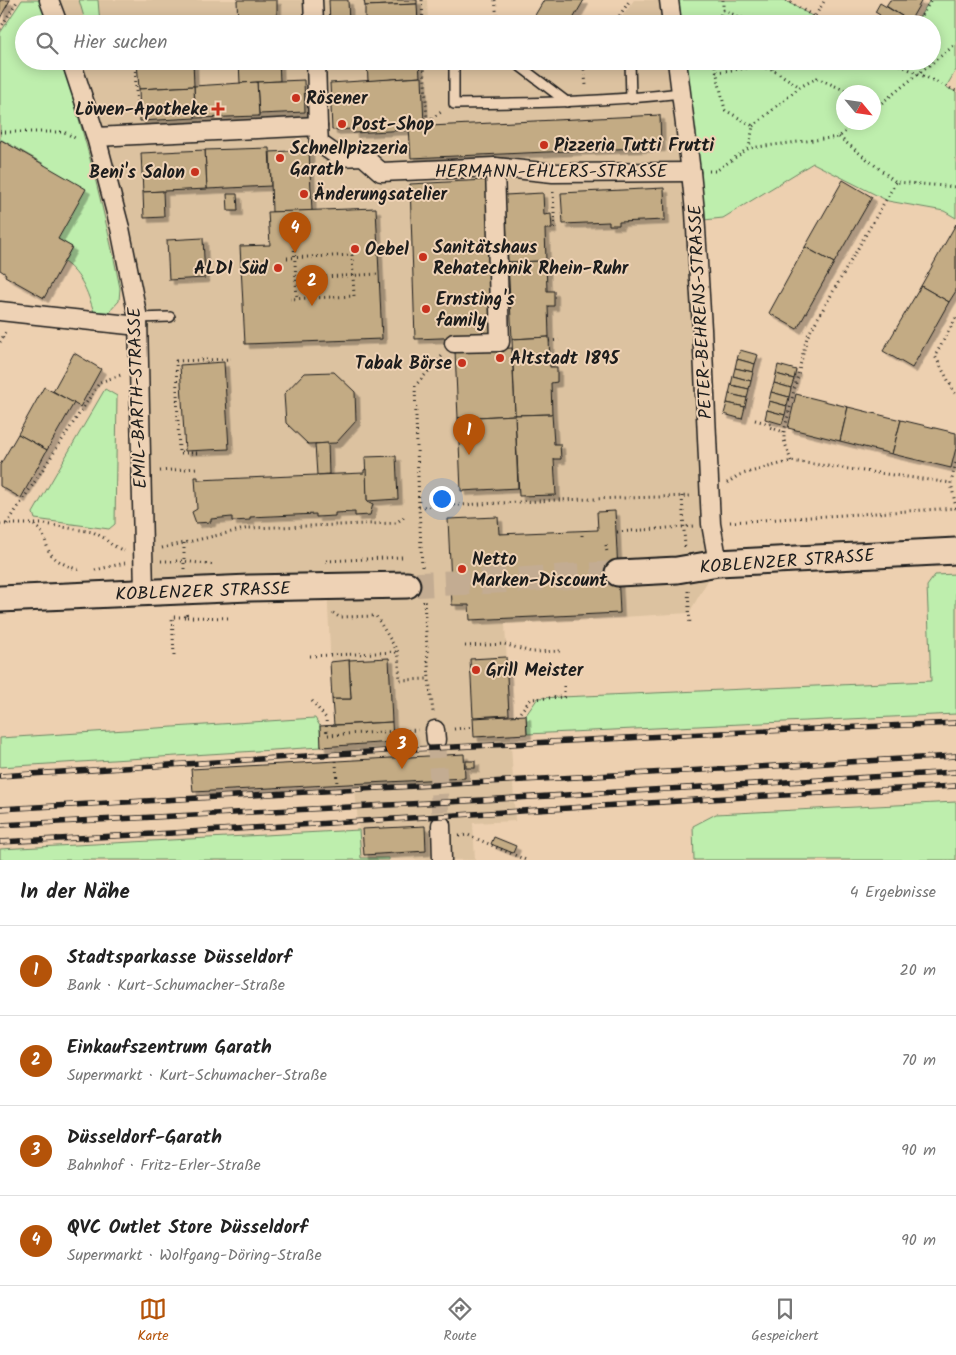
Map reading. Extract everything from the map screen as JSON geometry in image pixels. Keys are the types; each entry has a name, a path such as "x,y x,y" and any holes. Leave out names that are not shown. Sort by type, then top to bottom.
{"main road":[{"name":"KOBLENZER STRASSE","path":"618,573 677,570 718,563 956,551"},
{"name":"KOBLENZER STRASSE","path":"0,599 311,586 418,585"}],"street":[{"path":"49,0 55,15"},
{"path":"314,0 314,15"},
{"path":"669,0 671,15"},
{"name":"EMIL-BARTH-STRASSE","path":"74,70 96,137 120,228 138,322 144,593"},
{"path":"96,137 318,126 316,70"},
{"name":"PETER-BEHRENS-STRASSE","path":"678,70 691,172 702,329 711,524 718,563"},
{"name":"HERMANN-EHLERS-STRASSE","path":"318,126 319,143 340,157 363,156 381,172 495,167 553,173 691,172"},
{"path":"454,343 500,342 495,167"},
{"path":"0,311 138,322"},
{"path":"441,831 442,860"}],"lane":[{"path":"454,70 454,104 631,99 681,93"},
{"path":"524,70 566,102"},
{"path":"630,70 631,99"},
{"path":"138,322 170,317"}],"path":[{"path":"0,29 18,0"},
{"path":"422,0 423,15"},
{"path":"495,0 497,15"},
{"path":"620,15 630,0"},
{"path":"720,15 723,10 722,0"},
{"path":"786,0 812,15"},
{"path":"816,15 825,0"},
{"path":"922,15 931,0"},
{"path":"723,10 735,15"},
{"path":"941,56 956,44"},
{"path":"134,70 138,135"},
{"path":"424,70 427,122 424,124"},
{"path":"584,70 586,85"},
{"path":"732,70 716,72 725,110 753,126"},
{"path":"774,70 800,87"},
{"path":"909,70 956,92"},
{"path":"881,103 922,70"},
{"path":"749,148 753,126 800,87 817,78 836,86"},
{"path":"691,172 716,171 749,148 839,137 847,130"},
{"path":"0,132 64,132 77,139 96,137"},
{"path":"839,137 896,182 956,187"},
{"path":"553,173 555,231"},
{"path":"791,461 784,440 784,432 807,337 896,182"},
{"path":"294,245 297,299"},
{"path":"287,258 352,255 354,296 290,300"},
{"path":"301,278 379,274"},
{"path":"956,318 935,356 956,395"},
{"path":"549,341 559,340"},
{"path":"436,735 418,585 419,507 415,386 454,343"},
{"path":"197,453 179,453 176,361 231,359"},
{"path":"7,524 100,382"},
{"path":"754,420 770,424 769,427 784,432"},
{"path":"419,507 709,495 739,475 791,461 951,483"},
{"path":"766,518 956,508 951,483 956,462"},
{"path":"140,473 197,468"},
{"path":"617,532 667,531 683,527 682,496"},
{"path":"34,525 46,538 48,551 62,563 79,570 94,570 143,557 184,543 249,528 396,524 404,517"},
{"path":"0,524 45,524 93,532 121,551 143,557 219,565"},
{"path":"184,543 185,575"},
{"path":"326,561 403,557"},
{"path":"186,608 186,617"},
{"path":"333,613 339,617 376,616 398,652 400,680 429,679"},
{"path":"174,655 172,617 231,618"},
{"path":"465,646 504,644 531,652 562,651"},
{"path":"310,656 398,652"},
{"path":"517,716 531,698 564,697 564,682"},
{"path":"312,701 326,718 327,735 392,732"},
{"path":"336,760 339,772 337,786"},
{"path":"441,831 468,835 526,860"}],"shaded area":[{"path":"49,0 427,0 428,15 55,15"},
{"path":"634,0 669,0 671,15 623,15"},
{"path":"73,70 678,70 718,563 689,613 505,624 515,821 473,823 475,860 361,859 352,752 335,753 327,586 144,593 138,326"}],"green space":[{"path":"22,0 44,0 48,15 15,15 15,70 65,70 101,203 120,288 119,301 109,312 94,312 80,278 64,262 72,247 58,239 44,164 2,140 0,143 0,33"},
{"path":"79,0 98,0 99,15 83,15"},
{"path":"674,0 784,0 810,15 676,15"},
{"path":"930,0 956,0 956,70 946,87 956,92 956,218 944,211 888,201 813,163 723,218 704,220 685,70 941,70 941,15 921,15"},
{"path":"105,389 117,396 115,524 109,529 35,519 33,513"},
{"path":"956,574 956,714 527,734 526,715 538,698 931,681 927,586 935,575"},
{"path":"315,718 320,726 321,747 0,767 0,738"},
{"path":"956,802 956,860 694,860 693,826 716,814"},
{"path":"359,830 361,858 389,858 389,860 0,860 0,849"}],"building":[{"path":"0,0 10,0 0,18"},
{"path":"237,0 277,0 277,15 238,15"},
{"path":"329,0 348,0 349,15 330,15"},
{"path":"364,0 417,0 417,4 365,6"},
{"path":"544,0 584,0 575,15 535,15"},
{"path":"890,0 922,0 913,15 900,15 886,6"},
{"path":"880,3 900,15 880,15 875,12"},
{"path":"417,4 418,15 365,15 365,6"},
{"path":"138,70 193,70 194,86 139,89"},
{"path":"239,70 279,70 280,81 240,83"},
{"path":"367,70 420,70 420,77 368,81"},
{"path":"422,77 424,126 407,127 407,130 353,133 353,129 332,130 330,83"},
{"path":"304,80 305,112 259,114 257,82"},
{"path":"257,82 259,116 196,118 194,86"},
{"path":"194,86 195,118 140,121 139,89"},
{"path":"660,115 661,147 411,158 409,127"},
{"path":"1,140 86,189 58,239 72,247 44,298 5,276 6,274 0,270"},
{"path":"269,148 271,186 207,189 205,150"},
{"path":"205,150 207,189 143,192 141,153"},
{"path":"309,150 312,211 272,212 270,152"},
{"path":"486,180 493,336 415,339 410,184"},
{"path":"843,180 872,197 834,263 805,247"},
{"path":"664,188 665,220 619,222 619,225 609,225 609,222 563,224 561,193"},
{"path":"163,191 164,217 144,218 143,192"},
{"path":"543,193 544,215 551,214 552,229 545,229 546,261 508,262 505,195"},
{"path":"227,194 237,194 238,211 228,211"},
{"path":"376,208 382,339 245,344 240,246 270,245 268,212"},
{"path":"956,224 956,291 949,302 921,286"},
{"path":"203,238 205,278 169,280 167,240"},
{"path":"805,247 834,263 797,329 769,313"},
{"path":"546,261 547,291 554,291 554,306 548,306 549,337 512,339 508,262"},
{"path":"921,286 949,302 912,368 883,351"},
{"path":"549,337 550,367 557,367 557,382 551,383 552,414 515,415 512,339"},
{"path":"512,348 515,415 458,418 455,351"},
{"path":"740,350 758,355 755,364 737,359"},
{"path":"74,353 101,369 80,407 53,391"},
{"path":"737,359 755,364 753,372 735,368"},
{"path":"224,362 229,449 185,451 180,365"},
{"path":"778,365 796,370 794,379 776,374"},
{"path":"735,368 753,372 751,381 733,376"},
{"path":"334,372 355,392 356,421 336,443 308,444 286,423 284,394 304,373"},
{"path":"776,374 794,379 791,388 774,383"},
{"path":"733,376 751,381 749,389 731,385"},
{"path":"774,383 791,388 789,397 771,392"},
{"path":"731,385 749,389 747,398 729,394"},
{"path":"44,387 74,403 47,450 18,434"},
{"path":"771,392 789,397 787,406 769,401"},
{"path":"729,394 747,398 745,407 727,403"},
{"path":"796,394 848,407 840,441 788,428"},
{"path":"769,401 787,406 785,415 767,410"},
{"path":"727,403 745,407 742,419 724,414"},
{"path":"848,407 901,420 892,454 840,441"},
{"path":"767,410 785,415 782,424 765,419"},
{"path":"552,414 554,444 560,444 561,459 554,459 556,495 519,496 515,415"},
{"path":"515,415 518,488 461,491 458,418"},
{"path":"901,420 956,433 956,448 951,468 892,454"},
{"path":"18,434 47,450 21,498 0,486 0,465"},
{"path":"328,443 329,474 317,475 315,444"},
{"path":"396,456 398,499 367,501 365,457"},
{"path":"366,469 367,501 373,504 370,515 355,516 355,512 335,513 335,516 316,517 316,514 250,517 250,520 232,521 232,517 196,523 192,512 197,509 195,477 198,477 198,480 364,473"},
{"path":"615,511 620,613 470,620 469,605 452,605 448,519 498,517 499,534 598,530 597,512"},
{"path":"506,657 509,715 473,717 470,659"},
{"path":"389,658 392,722 334,725 332,699 351,699 349,660"},
{"path":"349,660 351,699 332,699 330,662"},
{"path":"526,715 527,734 474,737 473,718"},
{"path":"392,722 393,742 321,747 320,726"},
{"path":"464,754 465,778 193,792 191,769"},
{"path":"466,761 475,761 475,768 466,768"},
{"path":"425,826 426,851 364,855 362,829"},
{"path":"494,837 516,846 513,853 491,844"}],"tunnel":[{"path":"407,585 618,573"},
{"path":"436,740 441,825"}],"railway":[{"path":"0,776 415,749 956,723"},
{"path":"0,809 956,756"},
{"path":"0,825 466,801 956,772"},
{"path":"0,842 956,786"}],"place":[{"name":"Rösener","path":"296,98"},
{"name":"Löwen-Apotheke","path":"218,109"},
{"name":"Post-Shop","path":"342,124"},
{"name":"Pizzeria Tutti Frutti","path":"544,145"},
{"name":"Schnellpizzeria Garath","path":"280,158"},
{"name":"Beni's Salon","path":"195,172"},
{"name":"Änderungsatelier","path":"304,194"},
{"name":"Oebel","path":"355,249"},
{"name":"QVC Outlet Store Düsseldorf","path":"295,253"},
{"name":"Sanitätshaus Rehatechnik Rhein-Ruhr","path":"423,257"},
{"name":"ALDI Süd","path":"278,268"},
{"name":"Einkaufszentrum Garath","path":"312,306"},
{"name":"Ernsting's family","path":"426,309"},
{"name":"Altstadt 1895","path":"500,358"},
{"name":"Tabak Börse","path":"462,363"},
{"name":"Stadtsparkasse Düsseldorf","path":"469,455"},
{"name":"Netto Marken-Discount","path":"462,569"},
{"name":"Grill Meister","path":"476,670"},
{"name":"Düsseldorf-Garath","path":"402,769"}]}
